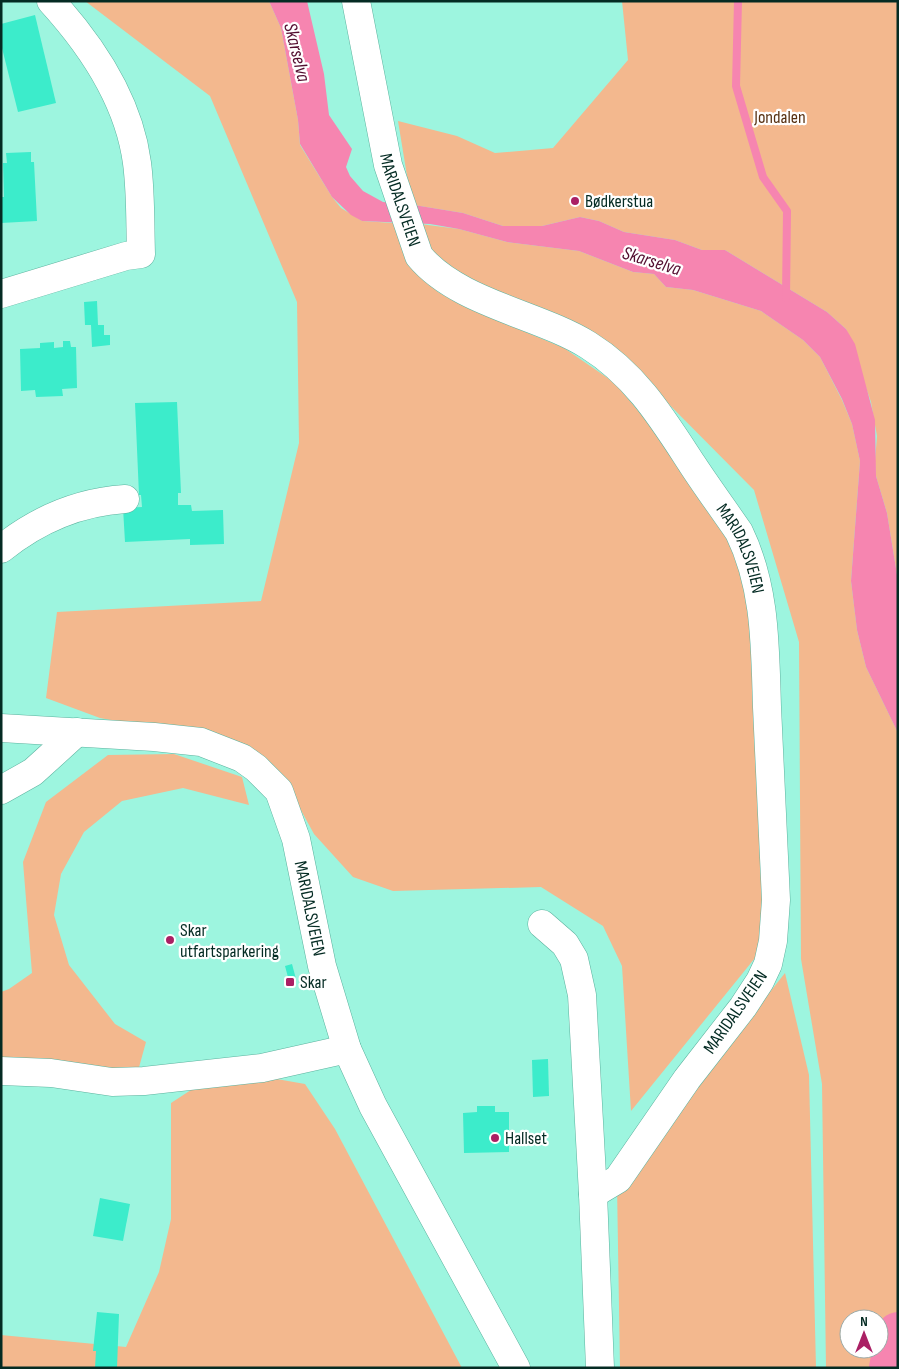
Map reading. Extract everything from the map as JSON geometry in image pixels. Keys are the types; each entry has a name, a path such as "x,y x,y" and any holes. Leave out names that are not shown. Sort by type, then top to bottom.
{"street":[{"path":"1,294 126,256 141,254 137,163 127,122 108,78 78,31 51,1"},
{"name":"MARIDALSVEIEN","path":"356,1 393,184 418,256 426,265 445,279 518,315 587,344 608,358 630,378 650,400 740,532 750,553 758,589 766,639 776,900 773,941 768,964 743,1007 687,1079 618,1179 593,1194"},
{"path":"1,550 29,529 77,507 98,501 125,499"},
{"name":"MARIDALSVEIEN","path":"1,728 154,737 201,742 242,758 256,768 279,791 286,806 296,839 322,966 347,1049 373,1106 516,1368"},
{"path":"1,790 34,772 77,732"},
{"path":"542,924 565,944 578,974 582,995 600,1368"},
{"path":"1,1071 51,1074 112,1082 144,1081 229,1073 347,1049"}],"green space":[{"path":"85,1 269,1 281,28 298,120 300,145 332,197 341,208 362,221 393,223 403,251 420,276 438,292 465,307 564,348 615,383 719,508 761,620 773,899 755,958 631,1111 622,966 603,926 541,887 393,891 353,877 314,834 280,772 237,743 100,718 46,698 57,612 261,601 299,443 297,302 210,96"},
{"name":"Jondalen","path":"622,1 898,1 898,581 887,513 876,476 877,436 871,402 846,329 827,312 725,250 702,250 675,240 624,232 599,221 580,217 542,226 503,226 463,213 414,205 410,194 398,121 457,136 495,153 553,148 628,60"},
{"path":"420,224 459,229 507,242 579,251 633,272 654,274 666,287 693,290 761,311 803,340 820,357 852,424 860,461 851,581 857,630 866,667 898,733 898,1368 826,1368 822,1084 801,959 799,642 754,490 630,365 450,270 429,247"},
{"path":"174,754 242,777 249,805 183,788 122,801 84,832 61,874 54,915 69,965 115,1024 146,1042 138,1071 1,1063 1,992 9,989 32,973 23,862 46,802 108,755"},
{"path":"785,973 809,1075 816,1368 620,1368 617,1185"},
{"path":"271,1078 305,1084 335,1129 462,1368 1,1368 1,1335 126,1347 159,1272 171,1219 171,1103 194,1088"}],"water":[{"name":"Skarselva","path":"269,1 307,1 324,74 329,115 352,149 346,167 350,176 363,191 383,202 463,213 503,226 542,226 580,217 599,221 624,232 675,240 702,250 725,250 827,312 846,329 855,344 875,420 876,476 887,513 898,581 898,733 866,667 857,630 851,581 860,461 852,424 842,399 820,357 803,340 761,311 693,290 666,287 654,274 633,272 579,251 507,242 459,229 430,224 362,221 351,215 332,197 300,144 298,120 281,28"}],"building":[{"path":"35,15 56,103 18,112 1,44 1,24"},
{"path":"31,152 31,162 34,162 37,221 1,223 1,197 4,197 3,163 7,163 6,153"},
{"path":"97,301 98,325 104,325 104,335 110,335 110,345 92,347 91,325 85,325 84,302"},
{"path":"63,341 70,341 71,347 76,347 77,388 62,389 63,396 36,397 35,390 21,391 20,349 40,348 40,343 54,342 54,348 63,347"},
{"path":"177,402 181,493 178,493 178,505 191,505 192,511 223,510 224,544 190,545 190,539 125,542 123,508 142,507 141,495 139,495 135,403"},
{"path":"292,964 296,979 289,981 285,966"},
{"path":"548,1059 549,1096 533,1097 532,1060"},
{"path":"477,1106 495,1106 495,1112 509,1112 509,1152 464,1153 463,1113 477,1112"},
{"path":"100,1198 130,1204 123,1241 93,1236"},
{"path":"97,1312 119,1314 117,1368 95,1368 96,1351 93,1351"}],"waterway":[{"path":"738,1 736,86 763,177 787,211 786,298"},
{"path":"891,1368 898,1334"}],"place":[{"name":"Bødkerstua","path":"575,201"},
{"name":"Skar utfartsparkering","path":"170,940"},
{"name":"Skar","path":"290,982"},
{"name":"Hallset","path":"495,1138"}]}
